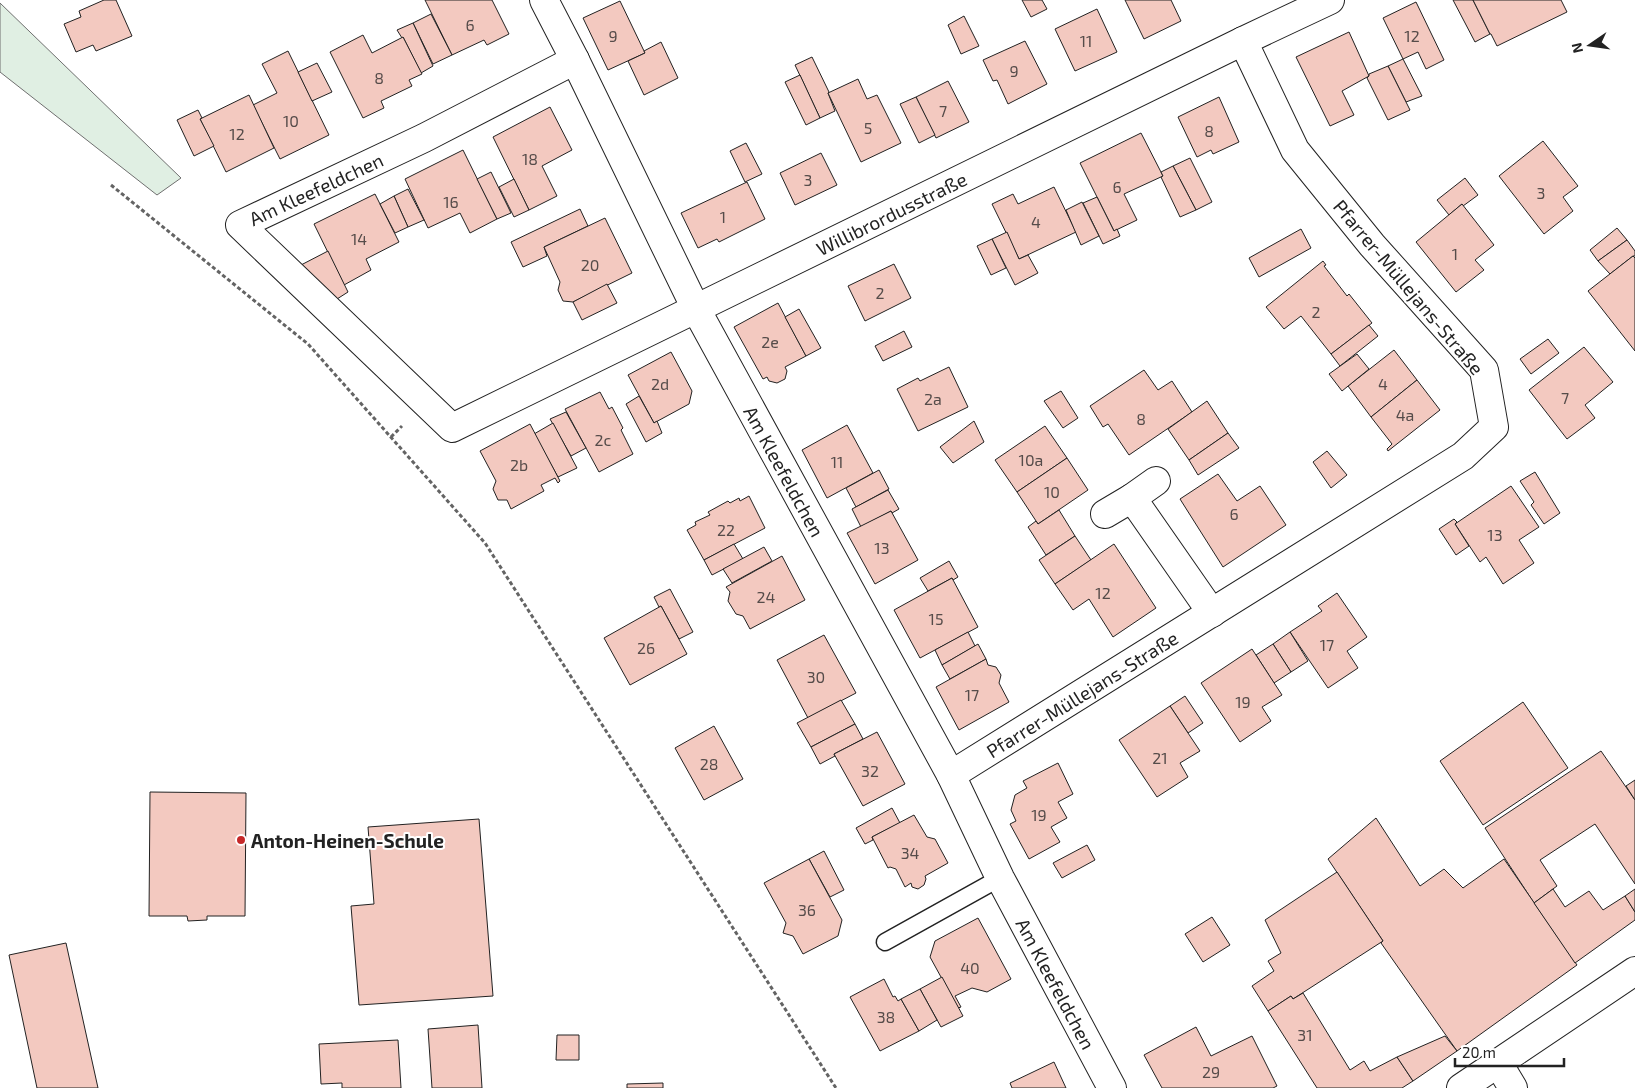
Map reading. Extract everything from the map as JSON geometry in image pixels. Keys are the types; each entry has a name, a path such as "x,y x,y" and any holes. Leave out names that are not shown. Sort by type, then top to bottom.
{"street":[{"name":"Am Kleefeldchen","path":"544,0 696,309 951,775 1000,878 1112,1088"},
{"name":"Willibrordusstraße","path":"452,428 1330,0"},
{"name":"Pfarrer-Müllejans-Straße","path":"951,775 1463,456 1494,427 1484,370 1372,245 1294,150 1243,41"},
{"name":"Am Kleefeldchen","path":"452,428 240,225 424,138 575,60"},
{"path":"1106,514 1156,481"},
{"path":"1132,498 1212,613"},
{"path":"1460,1088 1635,971"},
{"path":"1498,1063 1513,1088"}],"lane":[{"path":"885,942 1000,878"}],"path":[{"path":"111,185 308,344 485,543 836,1088"}],"green space":[{"path":"0,3 181,178 157,195 0,72"}],"building":[{"path":"104,0 116,0 132,36 96,51 93,45 76,52 64,24 81,17 79,11"},
{"path":"425,0 492,0 509,34 487,45 484,40 452,55"},
{"path":"1022,0 1042,0 1047,9 1031,17"},
{"path":"1125,0 1171,0 1181,21 1144,39"},
{"path":"1453,0 1473,0 1490,34 1475,42"},
{"path":"1473,0 1561,0 1567,12 1497,46"},
{"path":"620,1 645,53 608,70 583,18"},
{"path":"1416,2 1444,60 1426,69 1418,52 1403,59 1383,18"},
{"path":"1097,9 1117,52 1075,71 1055,29"},
{"path":"431,14 452,55 433,64 413,23"},
{"path":"964,16 979,46 961,54 948,25"},
{"path":"413,23 433,66 421,73 403,37 397,30"},
{"path":"1349,32 1369,76 1342,91 1354,115 1330,126 1296,57"},
{"path":"363,35 372,53 403,37 422,74 409,80 412,86 381,101 384,108 363,118 330,52"},
{"path":"1025,41 1047,84 1008,104 997,80 993,81 983,60"},
{"path":"661,42 678,78 644,95 628,61 645,53 644,51"},
{"path":"288,51 329,135 280,159 253,105 277,93 262,64"},
{"path":"812,57 829,92 835,111 820,118 795,65"},
{"path":"1403,59 1422,96 1406,102 1388,66"},
{"path":"317,63 332,92 312,101 298,72"},
{"path":"1388,66 1410,110 1388,120 1367,78 1369,74"},
{"path":"800,75 820,118 806,125 785,82"},
{"path":"858,79 867,99 877,95 901,143 861,162 828,93"},
{"path":"948,81 969,122 936,138 916,97"},
{"path":"249,95 274,148 226,172 200,119"},
{"path":"916,97 935,135 919,143 900,104"},
{"path":"1219,97 1239,142 1213,154 1211,150 1197,157 1178,117"},
{"path":"550,107 572,150 542,166 557,196 529,210 493,137"},
{"path":"198,110 202,118 200,119 214,146 194,156 177,120"},
{"path":"1141,133 1163,176 1124,194 1137,220 1114,231 1080,163"},
{"path":"1543,141 1578,186 1563,197 1573,211 1544,234 1499,176"},
{"path":"746,143 762,174 745,182 730,151"},
{"path":"463,150 497,219 470,233 460,213 428,228 405,179"},
{"path":"821,153 837,185 795,205 780,173"},
{"path":"1190,158 1212,202 1196,210 1173,166"},
{"path":"1173,166 1196,210 1180,217 1161,177 1163,176 1161,172"},
{"path":"491,172 511,213 497,219 477,179"},
{"path":"1465,178 1478,195 1463,206 1462,204 1449,215 1437,200"},
{"path":"514,179 529,210 514,217 499,187"},
{"path":"747,182 765,219 719,242 717,239 698,248 681,213"},
{"path":"1054,187 1076,232 1019,259 992,204 1013,194 1018,204"},
{"path":"408,189 424,220 408,227 394,196"},
{"path":"375,194 399,242 366,259 371,270 344,285 314,224"},
{"path":"394,196 408,227 395,233 380,204"},
{"path":"1097,197 1114,231 1117,229 1120,236 1103,244 1083,203"},
{"path":"1082,202 1099,236 1081,245 1066,210"},
{"path":"1462,204 1494,245 1475,260 1484,270 1456,292 1416,242"},
{"path":"580,209 588,226 544,247 547,256 523,267 511,242"},
{"path":"605,218 632,273 573,302 563,301 558,290 560,282 544,247"},
{"path":"1617,228 1627,240 1598,261 1590,250"},
{"path":"1301,229 1311,248 1259,277 1249,258"},
{"path":"1007,232 1019,259 1028,255 1038,273 1015,285 992,239"},
{"path":"992,239 1006,268 991,275 977,246"},
{"path":"1627,240 1635,251 1635,256 1610,274 1598,261"},
{"path":"328,251 348,292 337,299 301,265"},
{"path":"1633,256 1635,258 1635,351 1588,291"},
{"path":"1323,261 1326,265 1324,266 1347,296 1349,294 1372,323 1331,354 1301,316 1284,329 1266,307"},
{"path":"894,264 911,298 865,321 848,286"},
{"path":"607,284 617,303 582,320 573,302"},
{"path":"778,303 806,356 785,367 787,371 785,379 777,383 769,381 767,377 763,379 734,327"},
{"path":"799,309 821,348 806,356 785,317"},
{"path":"1369,325 1378,336 1340,366 1331,354"},
{"path":"904,331 912,347 883,361 875,346"},
{"path":"1548,339 1559,353 1531,374 1520,359"},
{"path":"1584,347 1613,382 1585,405 1595,418 1567,439 1529,390"},
{"path":"1394,350 1417,380 1371,417 1348,386"},
{"path":"671,352 692,391 689,404 654,423 628,375"},
{"path":"1357,354 1369,369 1342,391 1329,374"},
{"path":"949,367 968,407 918,431 897,389 918,378 920,381"},
{"path":"1144,370 1158,390 1172,381 1192,412 1129,455 1108,424 1103,427 1090,406"},
{"path":"1417,380 1440,410 1388,451 1387,449 1392,444 1371,417"},
{"path":"1061,391 1078,418 1063,428 1044,401"},
{"path":"600,392 609,409 612,407 633,454 599,472 565,409"},
{"path":"639,396 654,423 657,421 662,433 646,442 626,404"},
{"path":"1207,401 1228,433 1189,460 1168,429"},
{"path":"566,412 586,448 571,456 550,419"},
{"path":"974,421 984,442 953,463 940,447"},
{"path":"553,423 577,468 558,477 534,434"},
{"path":"530,424 560,481 558,483 555,478 541,485 544,491 511,509 507,500 498,500 493,489 496,481 480,451"},
{"path":"847,425 873,473 827,498 802,450"},
{"path":"1045,426 1067,458 1017,492 995,460"},
{"path":"1228,433 1239,448 1198,475 1189,460"},
{"path":"1327,451 1347,475 1331,488 1313,462"},
{"path":"1067,458 1088,490 1038,524 1017,492"},
{"path":"879,470 889,489 856,507 846,488"},
{"path":"1535,472 1560,513 1544,524 1531,505 1534,502 1520,481"},
{"path":"1218,474 1237,501 1260,486 1286,525 1223,567 1180,499"},
{"path":"1511,486 1539,527 1519,540 1534,563 1503,584 1486,557 1480,562 1455,524"},
{"path":"888,490 899,509 892,513 891,511 861,527 852,509"},
{"path":"749,496 765,528 704,560 687,530 696,525 695,522 710,515 708,512 728,501 730,503 739,498 740,501"},
{"path":"1059,510 1075,536 1046,555 1028,527 1036,521 1038,524"},
{"path":"891,511 918,560 875,584 847,533"},
{"path":"1454,519 1457,522 1455,524 1469,546 1456,555 1439,529"},
{"path":"1075,536 1091,560 1055,584 1039,560"},
{"path":"734,544 743,559 712,575 704,560"},
{"path":"1114,544 1156,608 1113,637 1089,599 1073,610 1055,584"},
{"path":"764,547 772,561 732,583 723,569"},
{"path":"782,556 805,600 750,629 743,616 736,614 728,601 730,592 726,587"},
{"path":"949,561 958,577 953,580 952,578 928,591 920,578"},
{"path":"952,578 978,627 920,658 894,610"},
{"path":"670,589 693,632 679,639 654,597"},
{"path":"1337,593 1367,637 1347,651 1358,668 1328,688 1290,632 1322,611 1318,606"},
{"path":"661,606 687,654 630,685 604,638"},
{"path":"968,632 975,646 942,665 935,650"},
{"path":"1290,632 1308,661 1291,672 1273,644"},
{"path":"824,635 856,693 808,718 777,660"},
{"path":"978,644 986,659 950,679 942,665"},
{"path":"1273,644 1291,672 1274,683 1256,655"},
{"path":"1252,649 1282,695 1262,707 1271,721 1240,742 1201,683"},
{"path":"986,659 988,665 996,667 1001,675 999,683 1009,702 959,730 936,687"},
{"path":"1185,696 1203,723 1188,733 1170,706"},
{"path":"841,700 855,724 811,747 797,723"},
{"path":"1523,702 1568,768 1483,825 1440,761"},
{"path":"1170,706 1200,751 1180,763 1188,777 1157,797 1119,740"},
{"path":"855,724 863,739 834,754 835,756 820,764 811,747"},
{"path":"714,726 743,779 704,800 675,748"},
{"path":"877,732 905,784 863,806 834,754"},
{"path":"1601,751 1635,800 1635,884 1595,824 1540,860 1557,886 1534,903 1485,828"},
{"path":"1058,763 1073,794 1058,802 1067,818 1051,827 1060,842 1029,859 1010,824 1016,821 1011,810 1015,795 1027,788 1023,781"},
{"path":"1635,780 1635,800 1626,786"},
{"path":"150,792 246,793 245,916 207,916 207,920 188,921 187,916 149,916"},
{"path":"892,808 900,823 872,837 873,840 865,844 856,828"},
{"path":"914,815 927,837 935,839 948,863 925,876 924,885 918,889 912,887 911,883 905,887 896,869 888,868 872,837"},
{"path":"1376,818 1420,886 1444,869 1463,888 1504,859 1577,965 1457,1051 1381,943 1383,941 1328,859"},
{"path":"479,819 493,996 359,1005 351,906 374,904 368,827"},
{"path":"1087,845 1095,860 1062,878 1053,863"},
{"path":"824,851 844,890 830,897 809,859"},
{"path":"809,859 842,920 838,936 803,954 793,936 783,933 786,923 764,883"},
{"path":"1337,872 1383,941 1293,999 1291,996 1268,1011 1252,986 1274,971 1268,961 1281,953 1265,920"},
{"path":"1553,889 1565,907 1589,891 1603,910 1625,896 1635,912 1635,920 1575,963 1534,903"},
{"path":"1635,889 1635,912 1625,896"},
{"path":"1212,917 1230,945 1203,962 1185,934"},
{"path":"978,918 1011,979 987,992 972,988 955,996 961,1007 958,1008 930,957 935,941"},
{"path":"66,943 98,1088 37,1088 9,955"},
{"path":"942,977 963,1016 941,1027 920,989"},
{"path":"884,979 893,997 895,996 898,1001 901,999 919,1031 880,1051 850,997"},
{"path":"920,989 937,1020 919,1031 901,999"},
{"path":"1303,993 1350,1070 1364,1061 1370,1071 1397,1057 1413,1081 1402,1088 1317,1088 1268,1011 1291,996 1293,999"},
{"path":"478,1025 482,1088 432,1088 428,1029"},
{"path":"1196,1027 1211,1056 1252,1036 1277,1086 1273,1088 1162,1088 1144,1055"},
{"path":"557,1035 579,1035 579,1060 556,1060"},
{"path":"1445,1036 1457,1051 1413,1081 1397,1057"},
{"path":"398,1040 401,1088 342,1088 342,1083 321,1084 319,1044"},
{"path":"1054,1062 1066,1088 1012,1088 1010,1083"},
{"path":"663,1083 663,1088 627,1088 627,1084"}],"place":[{"name":"Anton-Heinen-Schule","path":"241,840"}]}
